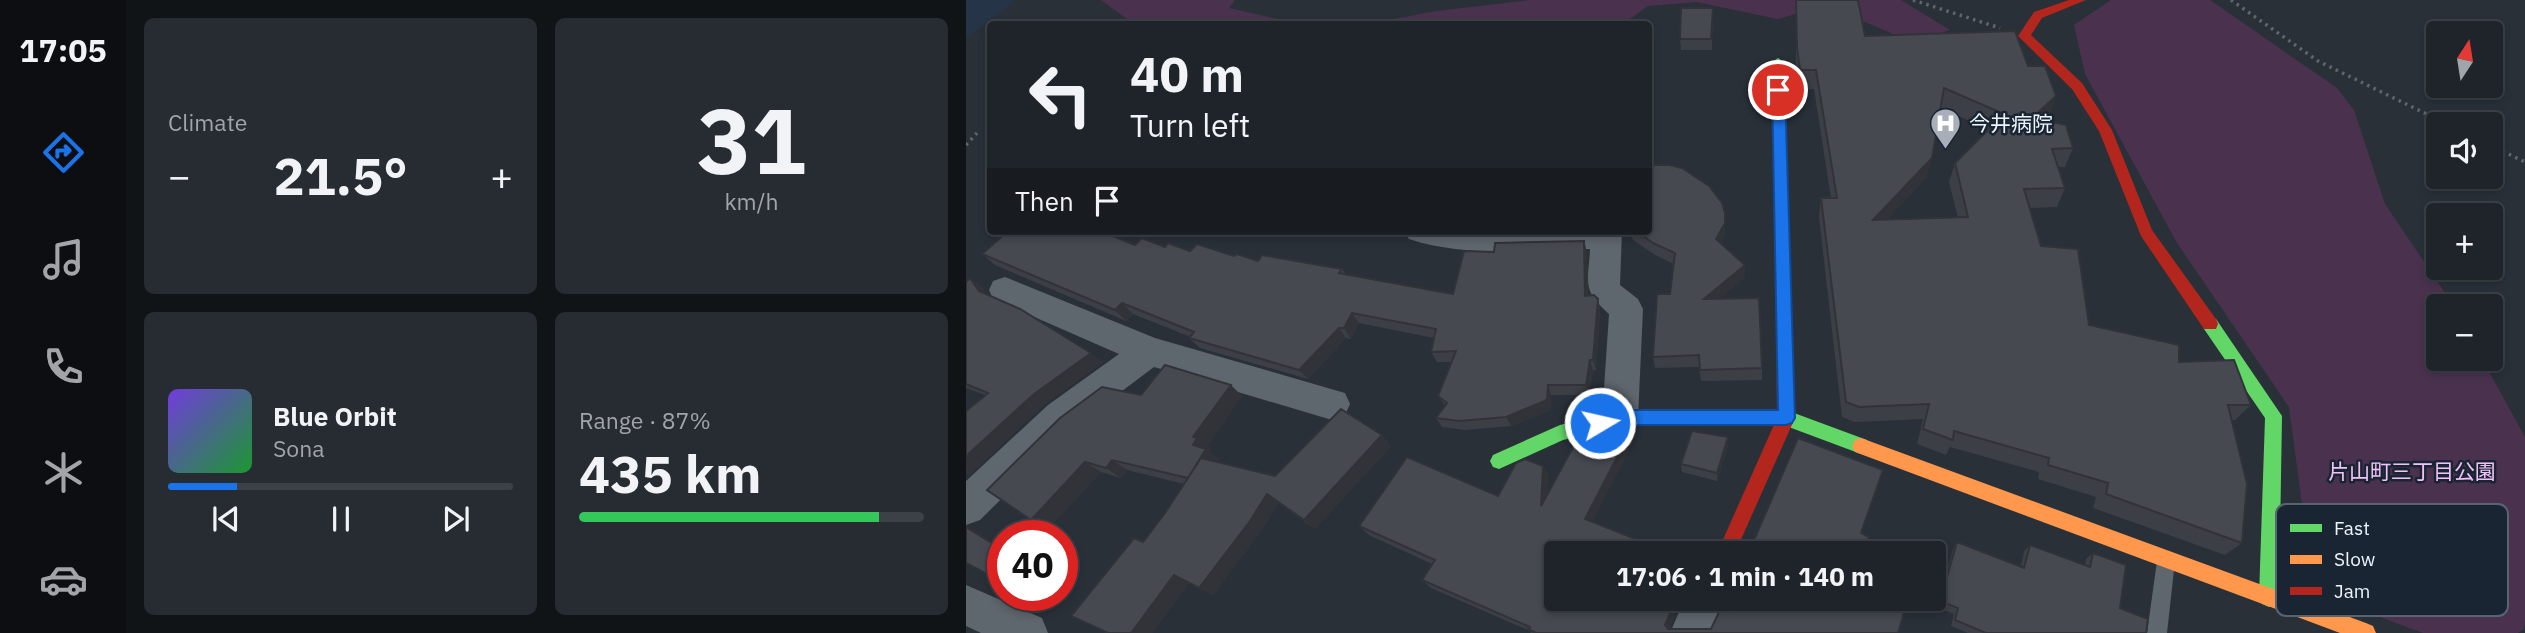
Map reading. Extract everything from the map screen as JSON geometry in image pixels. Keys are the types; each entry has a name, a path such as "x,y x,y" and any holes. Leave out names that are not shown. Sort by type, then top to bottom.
{"street":[{"path":"2080,0 2038,15 2024,36 2077,86 2105,131 2146,232 2274,415 2269,597"},
{"path":"1731,541 1786,418 1778,62"},
{"path":"1451,235 1482,239 1581,235"},
{"path":"1606,235 1604,290 1626,309 1620,418"},
{"path":"1005,290 1149,351 1332,404"},
{"path":"966,507 1061,416 1149,351"},
{"path":"1499,461 1560,433 1620,418 1786,418 2276,600"},
{"path":"966,605 1027,633"},
{"path":"1690,633 1700,611"},
{"path":"2320,616 2366,633"}],"lane":[{"path":"2157,633 2167,559"}],"path":[{"path":"1913,0 2024,36"},
{"path":"2231,0 2318,61 2426,114"},
{"path":"966,145 977,133"},
{"path":"2503,151 2525,162"}],"shaded area":[{"path":"966,0 1016,0 987,21 966,38"}],"green space":[{"path":"1101,0 1235,0 1229,8 1286,21 1130,21"},
{"path":"1531,0 1901,0 1950,30 1912,42 1846,14 1803,12 1778,19 1696,2 1648,6 1627,21 1382,21 1437,11"},
{"name":"片山町三丁目公園","path":"2111,0 2210,0 2337,88 2354,110 2385,204 2426,265 2426,280 2436,280 2446,294 2426,294 2426,371 2489,371 2525,437 2524,629 2518,633 2423,633 2377,616 2508,616 2508,504 2302,504 2289,407 2177,243 2085,74 2074,25"}],"building":[{"path":"1796,0 1858,0 1865,36 2015,31 2028,66 2045,66 2056,96 2032,118 2066,125 2073,148 2052,149 2065,188 2024,189 2041,246 2078,249 2089,325 2179,345 2179,362 2234,360 2251,405 2228,405 2247,484 2242,543 2106,494 2108,483 2048,465 2049,458 1954,431 1953,440 1923,429 1929,404 1859,407 1846,402 1821,198 1837,198 1816,70 1800,70","holes":["1944,88 2004,114 1955,163 1968,217 1873,220 1932,158"]},
{"path":"1681,8 1713,8 1711,39 1680,39"},
{"path":"1652,165 1682,168 1709,186 1722,203 1725,223 1716,239 1745,265 1704,299 1759,298 1762,368 1700,370 1699,355 1653,357 1657,294 1670,294 1675,253 1642,235 1652,235"},
{"path":"1003,235 1110,235 1135,245 1142,238 1165,247 1168,243 1190,251 1197,244 1258,261 1262,255 1342,269 1339,273 1453,294 1464,251 1494,252 1495,243 1584,241 1585,296 1594,295 1598,299 1593,360 1590,360 1586,385 1548,385 1547,400 1506,417 1459,421 1436,418 1447,403 1438,396 1456,351 1431,352 1436,329 1352,313 1344,328 1339,328 1299,370 1189,338 1194,332 1122,303 1115,310 982,254"},
{"path":"970,278 979,291 1020,309 1091,353 1034,394 966,456 966,411 988,393 966,384 966,282"},
{"path":"1165,365 1231,385 1193,437 1197,438 1193,445 1206,449 1188,478 1112,460 1106,468 1085,462 1031,520 987,490 1060,418 1102,387 1141,395"},
{"path":"1341,409 1382,435 1304,520 1267,494 1199,588 1174,575 1131,633 1108,633 1071,616 1078,611 1078,607 1134,538 1143,542 1201,458 1275,476"},
{"path":"1616,429 1629,434 1585,519 1641,541 1544,541 1544,611 1671,611 1665,625 1668,629 1711,629 1720,611 1899,611 1904,613 1898,633 1536,633 1528,629 1530,627 1422,580 1435,560 1359,526 1407,457 1498,496 1516,463 1525,459 1543,466 1541,506 1578,438"},
{"path":"1692,431 1728,437 1717,473 1681,464"},
{"path":"1798,438 1883,470 1861,533 1869,537 1868,541 1754,541"},
{"path":"966,527 987,540 987,574 966,563"},
{"path":"1957,542 2024,568 2030,545 2090,567 2093,553 2126,565 2120,608 2148,619 2146,633 1986,633 1955,620 1958,608 1946,603 1946,580"}],"traffic: fast":[{"path":"1778,62 1782,226"},
{"path":"2210,324 2274,416 2269,597"},
{"path":"1499,461 1560,433 1620,418 1786,418 1861,446"}],"traffic: slow":[{"path":"1861,446 2276,600"},
{"path":"2320,616 2366,633"}],"traffic: jam":[{"path":"2080,0 2038,15 2024,36 2077,86 2105,130 2146,232 2210,324"},
{"path":"1731,541 1786,418 1782,226"}],"place":[{"name":"今井病院","path":"1946,150"}],"route":[{"path":"1600,423 1620,418 1786,418 1778,90"}]}
